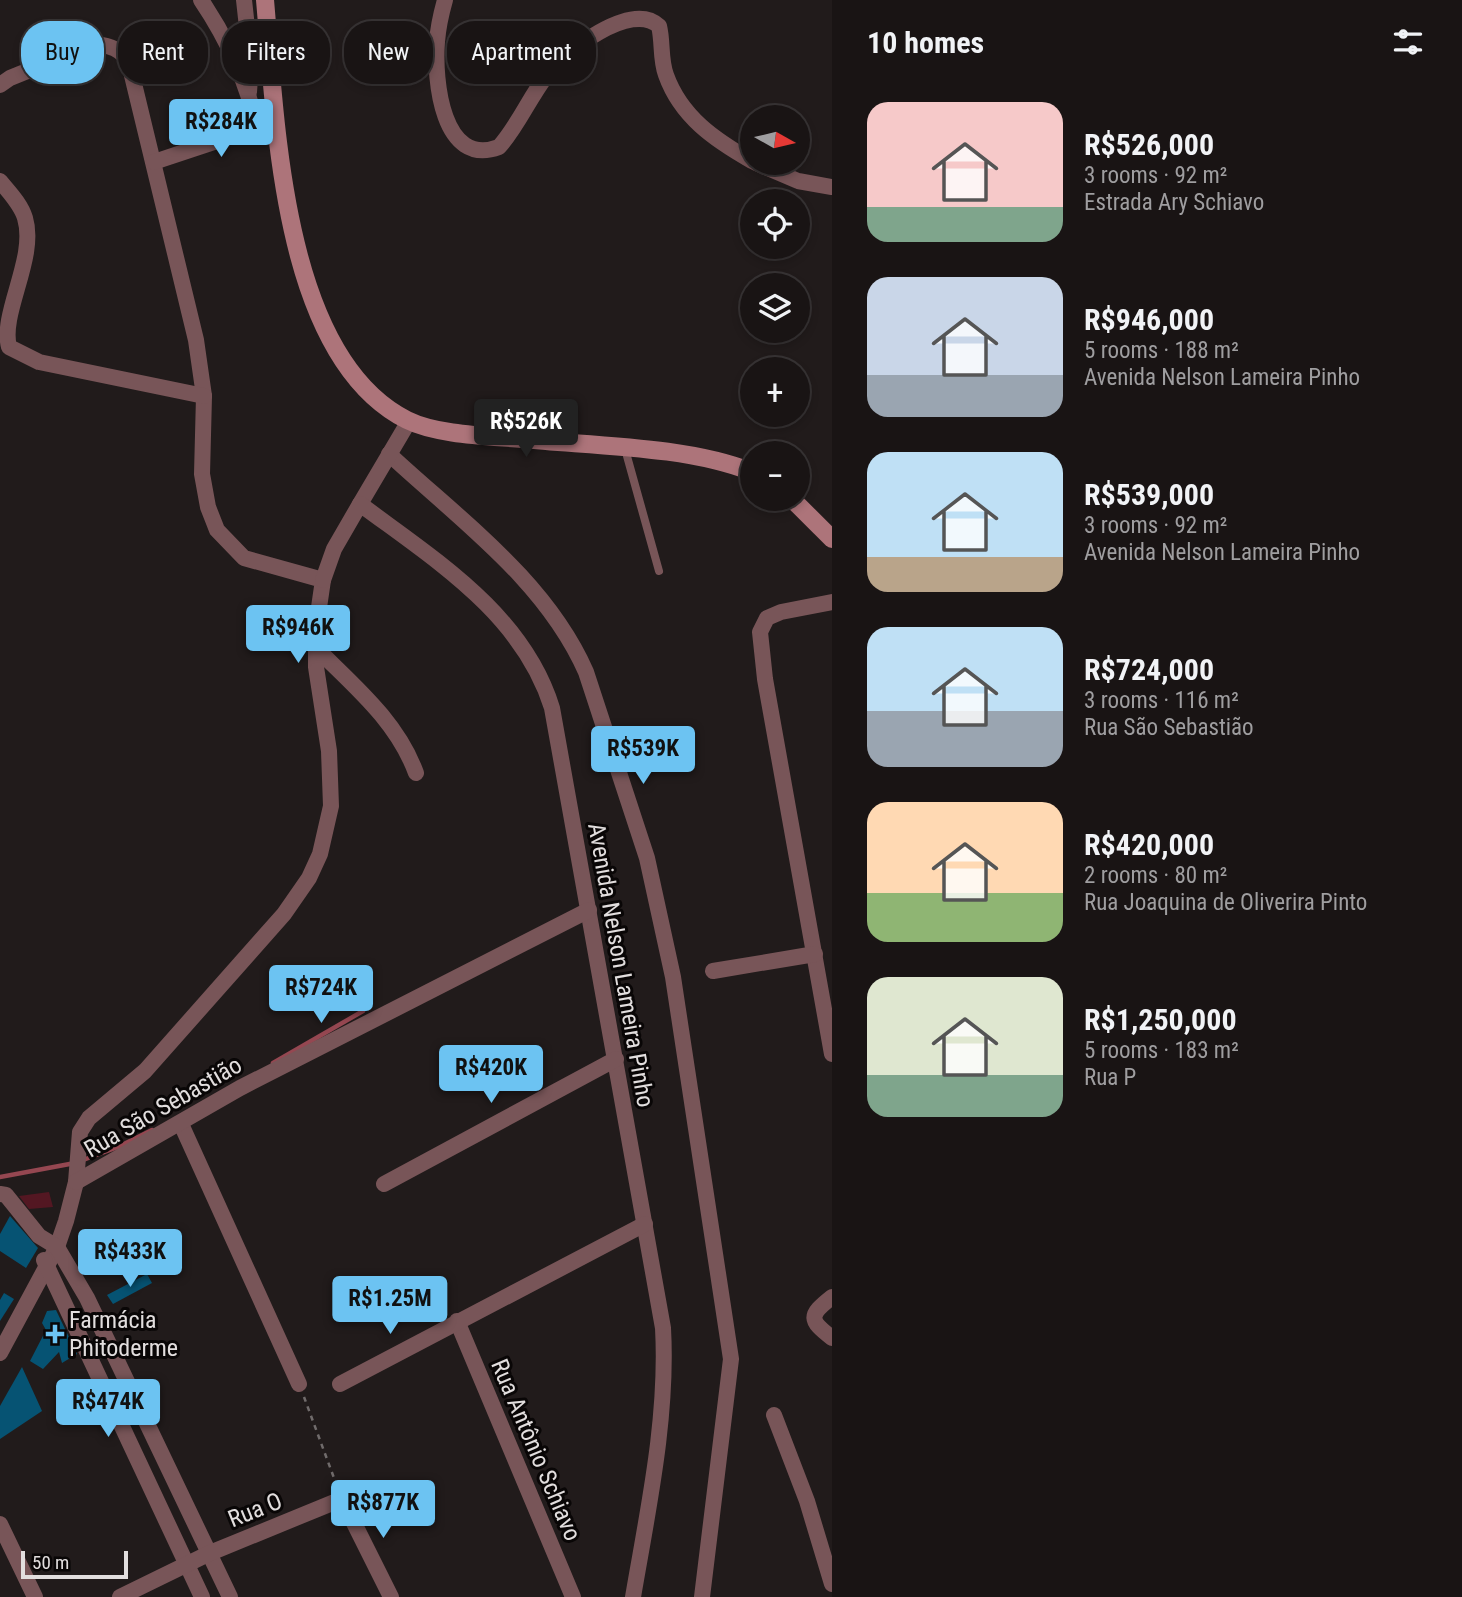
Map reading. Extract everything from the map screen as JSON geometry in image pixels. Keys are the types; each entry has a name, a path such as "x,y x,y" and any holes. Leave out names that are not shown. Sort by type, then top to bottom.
{"main road":[{"path":"265,0 276,121 295,236 325,333 362,386 409,421 448,430 710,459 740,468"},
{"path":"804,511 832,538"}],"street":[{"path":"201,0 227,39 249,92 257,128"},
{"path":"244,0 251,64 249,92"},
{"path":"445,0 436,42 439,97 449,127 464,145 488,151 499,147 546,76 560,62 606,26 634,16 647,18 659,26 666,74 692,117 712,137 740,154"},
{"path":"0,85 10,78 84,48 106,44 129,63 191,311 204,396 202,474 208,507 217,530 244,558 323,580"},
{"path":"154,162 276,121"},
{"path":"782,175 832,187"},
{"path":"0,181 18,205 27,230 26,248 4,331 9,347 39,362 204,396"},
{"path":"76,1176 76,1146 80,1132 89,1118 145,1071 284,914 309,878 320,854 331,806 332,778 316,648 323,580 334,549 409,421"},
{"path":"388,454 525,580 574,645 586,671 648,858 685,1042 731,1359 702,1597"},
{"name":"Avenida Nelson Lameira Pinho","path":"360,504 471,590 500,618 533,660 545,687 558,734 663,1328 664,1380 654,1468 633,1597"},
{"path":"832,602 780,612 767,618 760,632 765,678 832,1054"},
{"path":"316,648 401,739 416,773"},
{"name":"Rua São Sebastião","path":"0,1353 57,1247 76,1176 181,1124 240,1088 334,1039 589,910"},
{"path":"713,971 815,954"},
{"path":"384,1184 616,1059"},
{"path":"181,1124 299,1384"},
{"path":"2,1192 39,1236 57,1247 87,1298 230,1597"},
{"path":"340,1384 645,1224"},
{"path":"39,1236 45,1265 202,1597"},
{"path":"832,1297 814,1314 815,1324 832,1338"},
{"name":"Rua Antônio Schiavo","path":"457,1321 573,1597"},
{"path":"774,1415 807,1501 832,1584"},
{"path":"341,1499 391,1597"},
{"name":"Rua O","path":"120,1597 210,1553 341,1499"},
{"path":"0,1524 35,1597"}],"lane":[{"path":"625,449 659,571"}],"path":[{"path":"299,1384 341,1499"}],"shaded area":[{"path":"49,1192 53,1207 29,1209 19,1196"}],"building":[{"path":"10,1216 38,1248 26,1268 0,1251 0,1234"},
{"path":"147,1274 152,1283 113,1304 107,1295"},
{"path":"4,1293 14,1299 0,1321 0,1300"},
{"path":"56,1310 77,1354 62,1363 59,1352 43,1369 30,1361 46,1330 42,1323 47,1311"},
{"path":"22,1367 42,1411 0,1439 0,1406"}],"waterway":[{"path":"273,1063 363,1011"},
{"path":"83,1160 152,1130"},
{"path":"0,1177 75,1163"}],"place":[{"name":"Farmácia Phitoderme","path":"55,1334"}]}
